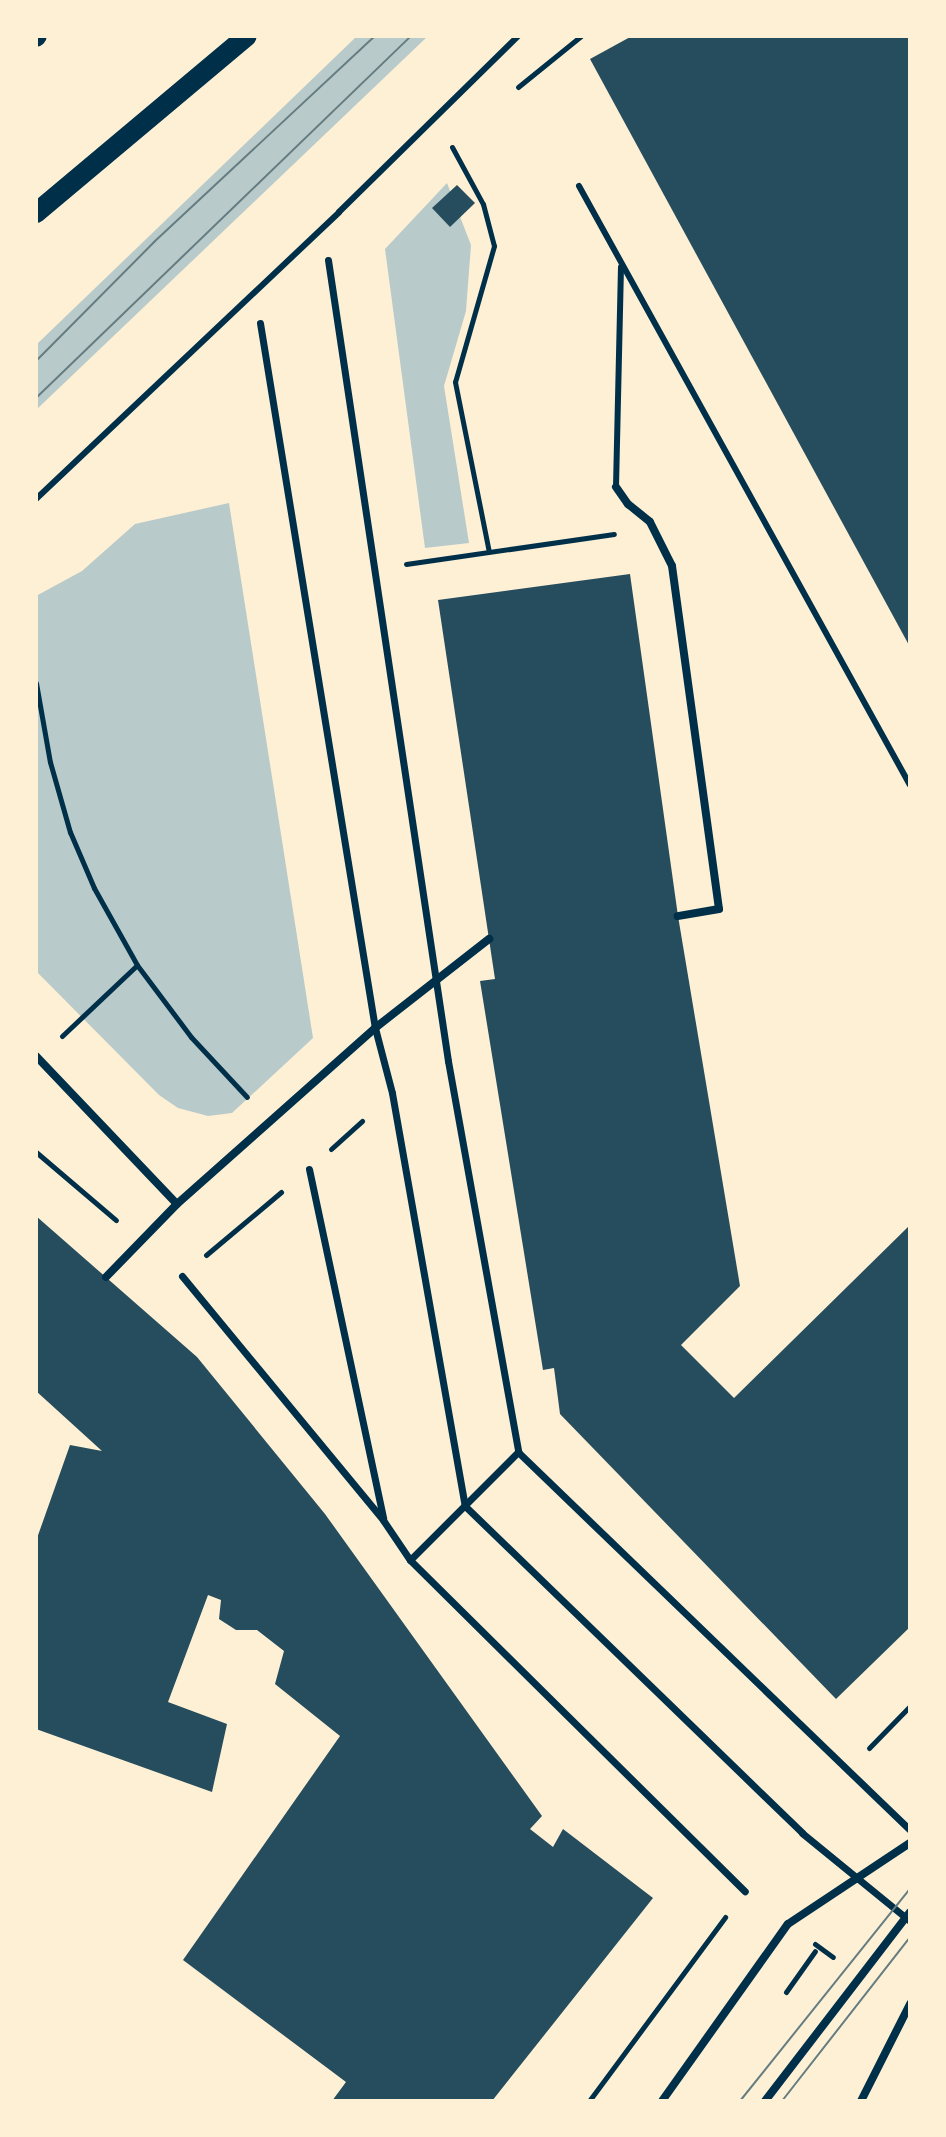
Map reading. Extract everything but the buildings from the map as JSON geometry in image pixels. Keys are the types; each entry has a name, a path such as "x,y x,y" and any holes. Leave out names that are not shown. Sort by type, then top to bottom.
{"main road":[{"path":"36,213 247,36"}],"street":[{"path":"328,260 436,979 518,1452 910,1830"},
{"path":"260,323 375,1028 392,1093 465,1506 802,1833 909,1917 859,1975 765,2101"},
{"path":"616,487 654,528 672,566 719,909 678,916"},
{"path":"106,1277 143,1243 177,1204 375,1028 489,939"},
{"path":"37,1057 177,1204"},
{"path":"309,1169 383,1520"},
{"path":"182,1276 383,1520 410,1560 745,1891"},
{"path":"410,1560 518,1452"},
{"path":"662,2101 788,1924 910,1843"},
{"path":"861,2101 910,2004"}],"lane":[{"path":"36,499 339,212 518,36"},
{"path":"579,186 910,785"},
{"path":"616,487 621,264"}],"path":[{"path":"449,142 483,204 494,246 455,382 489,552"},
{"path":"410,563 654,528"},
{"path":"36,683 50,762 70,832 94,888 137,965 191,1037 270,1122"},
{"path":"37,1057 137,965"},
{"path":"36,1152 143,1243"},
{"path":"589,2101 745,1891"},
{"path":"788,1924 859,1975"},
{"path":"786,1992 818,1946"}],"shaded area":[{"path":"357,36 428,36 36,410 36,345"},
{"path":"447,183 471,245 466,311 444,386 469,543 425,548 385,249"},
{"path":"229,503 313,1038 232,1113 208,1116 178,1108 159,1095 36,971 36,596 82,571 135,524"}],"tram line":[{"path":"36,361 154,242 375,36"},
{"path":"36,398 411,36"},
{"path":"740,2101 910,1889"},
{"path":"782,2101 910,1937"}]}
